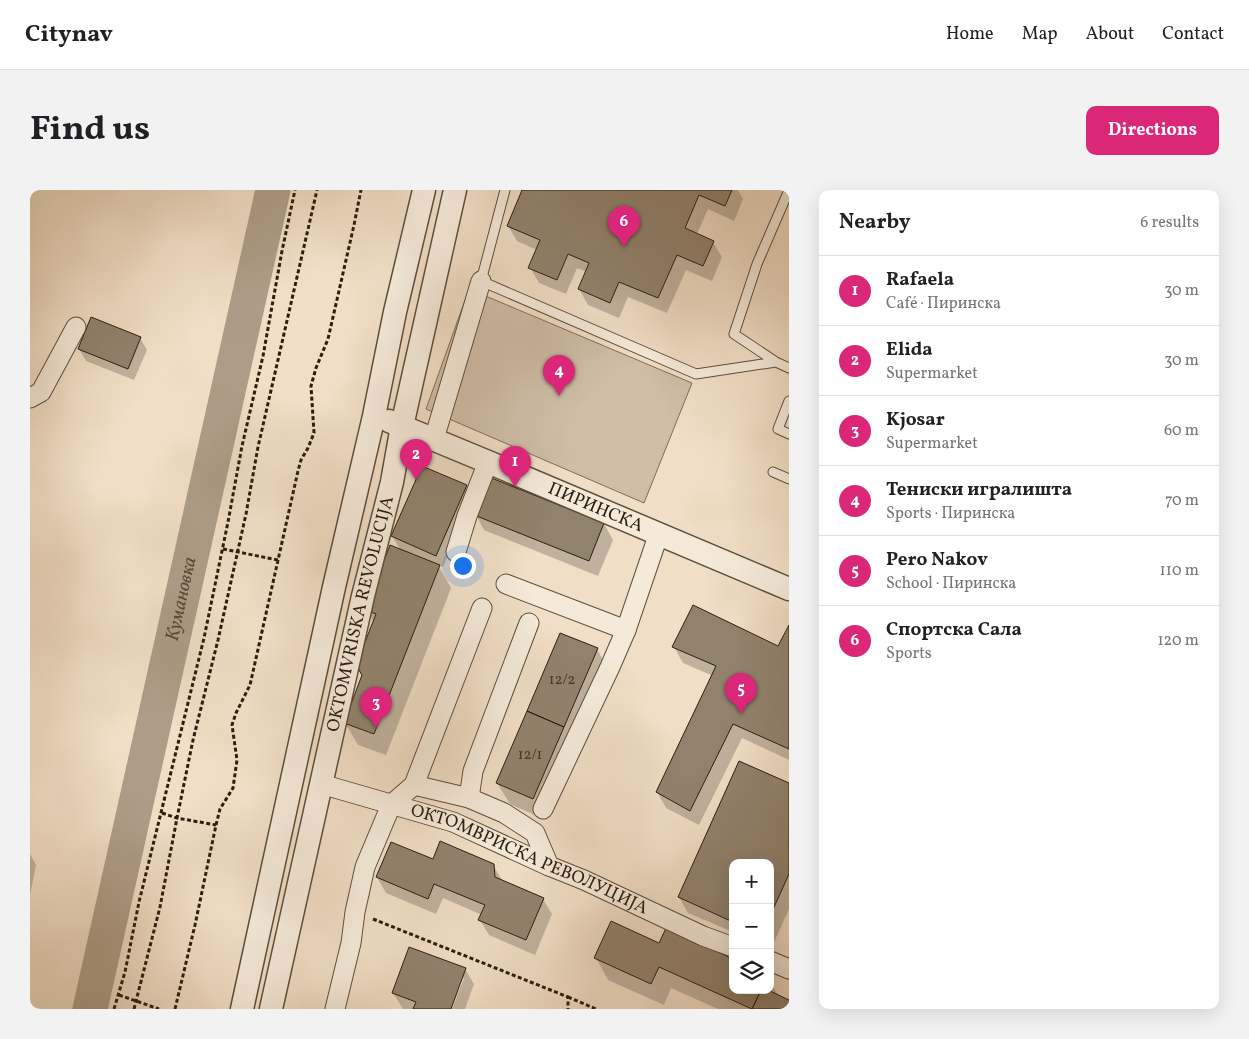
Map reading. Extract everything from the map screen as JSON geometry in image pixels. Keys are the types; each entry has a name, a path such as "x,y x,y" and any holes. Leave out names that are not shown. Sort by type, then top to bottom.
{"street":[{"name":"OKTOMVRISKA REVOLUCIJA","path":"242,1009 334,587 374,416 395,312 424,190"},
{"name":"OKTOMVRISKA REVOLUCIJA","path":"271,1009 363,596 392,482 402,426 455,190"},
{"path":"434,439 482,281"},
{"path":"30,398 41,392 76,328"},
{"name":"ПИРИНСКА","path":"374,416 434,439 789,589"},
{"path":"456,552 467,516 488,462"},
{"path":"543,809 626,630 659,533"},
{"path":"506,584 626,630"},
{"path":"335,1009 351,943 355,912 365,866 391,805 414,785 482,608"},
{"path":"469,798 473,771 530,623"},
{"name":"ОКТОМВРИСКА РЕВОЛУЦИЈА","path":"321,784 452,822 584,880 703,936 729,946"},
{"path":"414,785 469,798 504,813 535,833 549,866"},
{"path":"774,963 789,969"}],"lane":[{"path":"505,190 482,281 696,374 776,362"},
{"path":"788,190 757,264 734,334 776,362 789,368"},
{"path":"789,401 778,429 789,434"},
{"path":"773,472 789,479"}],"path":[{"path":"114,1009 125,972 139,902 204,638 296,190"},
{"path":"134,1009 160,907 193,740 218,640 236,552 246,514 260,438 317,190"},
{"path":"175,1009 220,809 233,788 236,760 232,725 236,712 250,685 298,471 301,460 314,433 311,386 328,339 361,190"},
{"path":"222,549 278,560"},
{"path":"162,813 177,818 216,825"},
{"path":"355,912 596,1009"},
{"path":"119,995 159,1009"},
{"path":"568,997 568,1009"}],"shaded area":[{"path":"469,289 692,383 644,503 426,409"}],"building":[{"path":"522,190 732,190 725,206 699,195 685,228 714,241 703,266 677,255 658,298 619,282 610,303 578,289 589,263 568,254 557,280 528,268 540,240 507,226"},
{"path":"91,317 141,337 128,369 78,349"},
{"path":"422,466 467,485 436,556 391,536"},
{"path":"489,477 604,523 589,561 474,515"},
{"path":"390,545 440,565 374,734 344,723 362,675 356,665 376,614 365,610"},
{"path":"693,605 778,646 789,625 789,749 733,724 690,811 656,792 716,666 672,647"},
{"path":"560,633 598,648 564,727 527,711"},
{"path":"527,711 564,727 533,799 496,783"},
{"path":"739,761 789,783 789,874 774,907 774,859 729,859 729,920 678,897"},
{"path":"440,841 494,864 495,877 544,898 526,940 478,920 485,905 434,884 428,899 376,877 391,842 433,859"},
{"path":"611,921 659,943 666,928 729,957 729,994 759,994 752,1009 659,967 651,984 594,958"},
{"path":"409,947 466,968 451,1009 413,1009 416,1002 392,993"},
{"path":"774,993 789,1000 789,1009 752,1009 759,994"}],"waterway":[{"name":"Кумановка","path":"90,1009 273,190"}],"place":[{"name":"Спортска Сала","path":"624,247"},
{"name":"Тениски игралишта","path":"559,396"},
{"name":"Elida","path":"416,480"},
{"name":"Rafaela","path":"515,487"},
{"name":"Pero Nakov","path":"741,714"},
{"name":"Kjosar","path":"376,728"}]}
